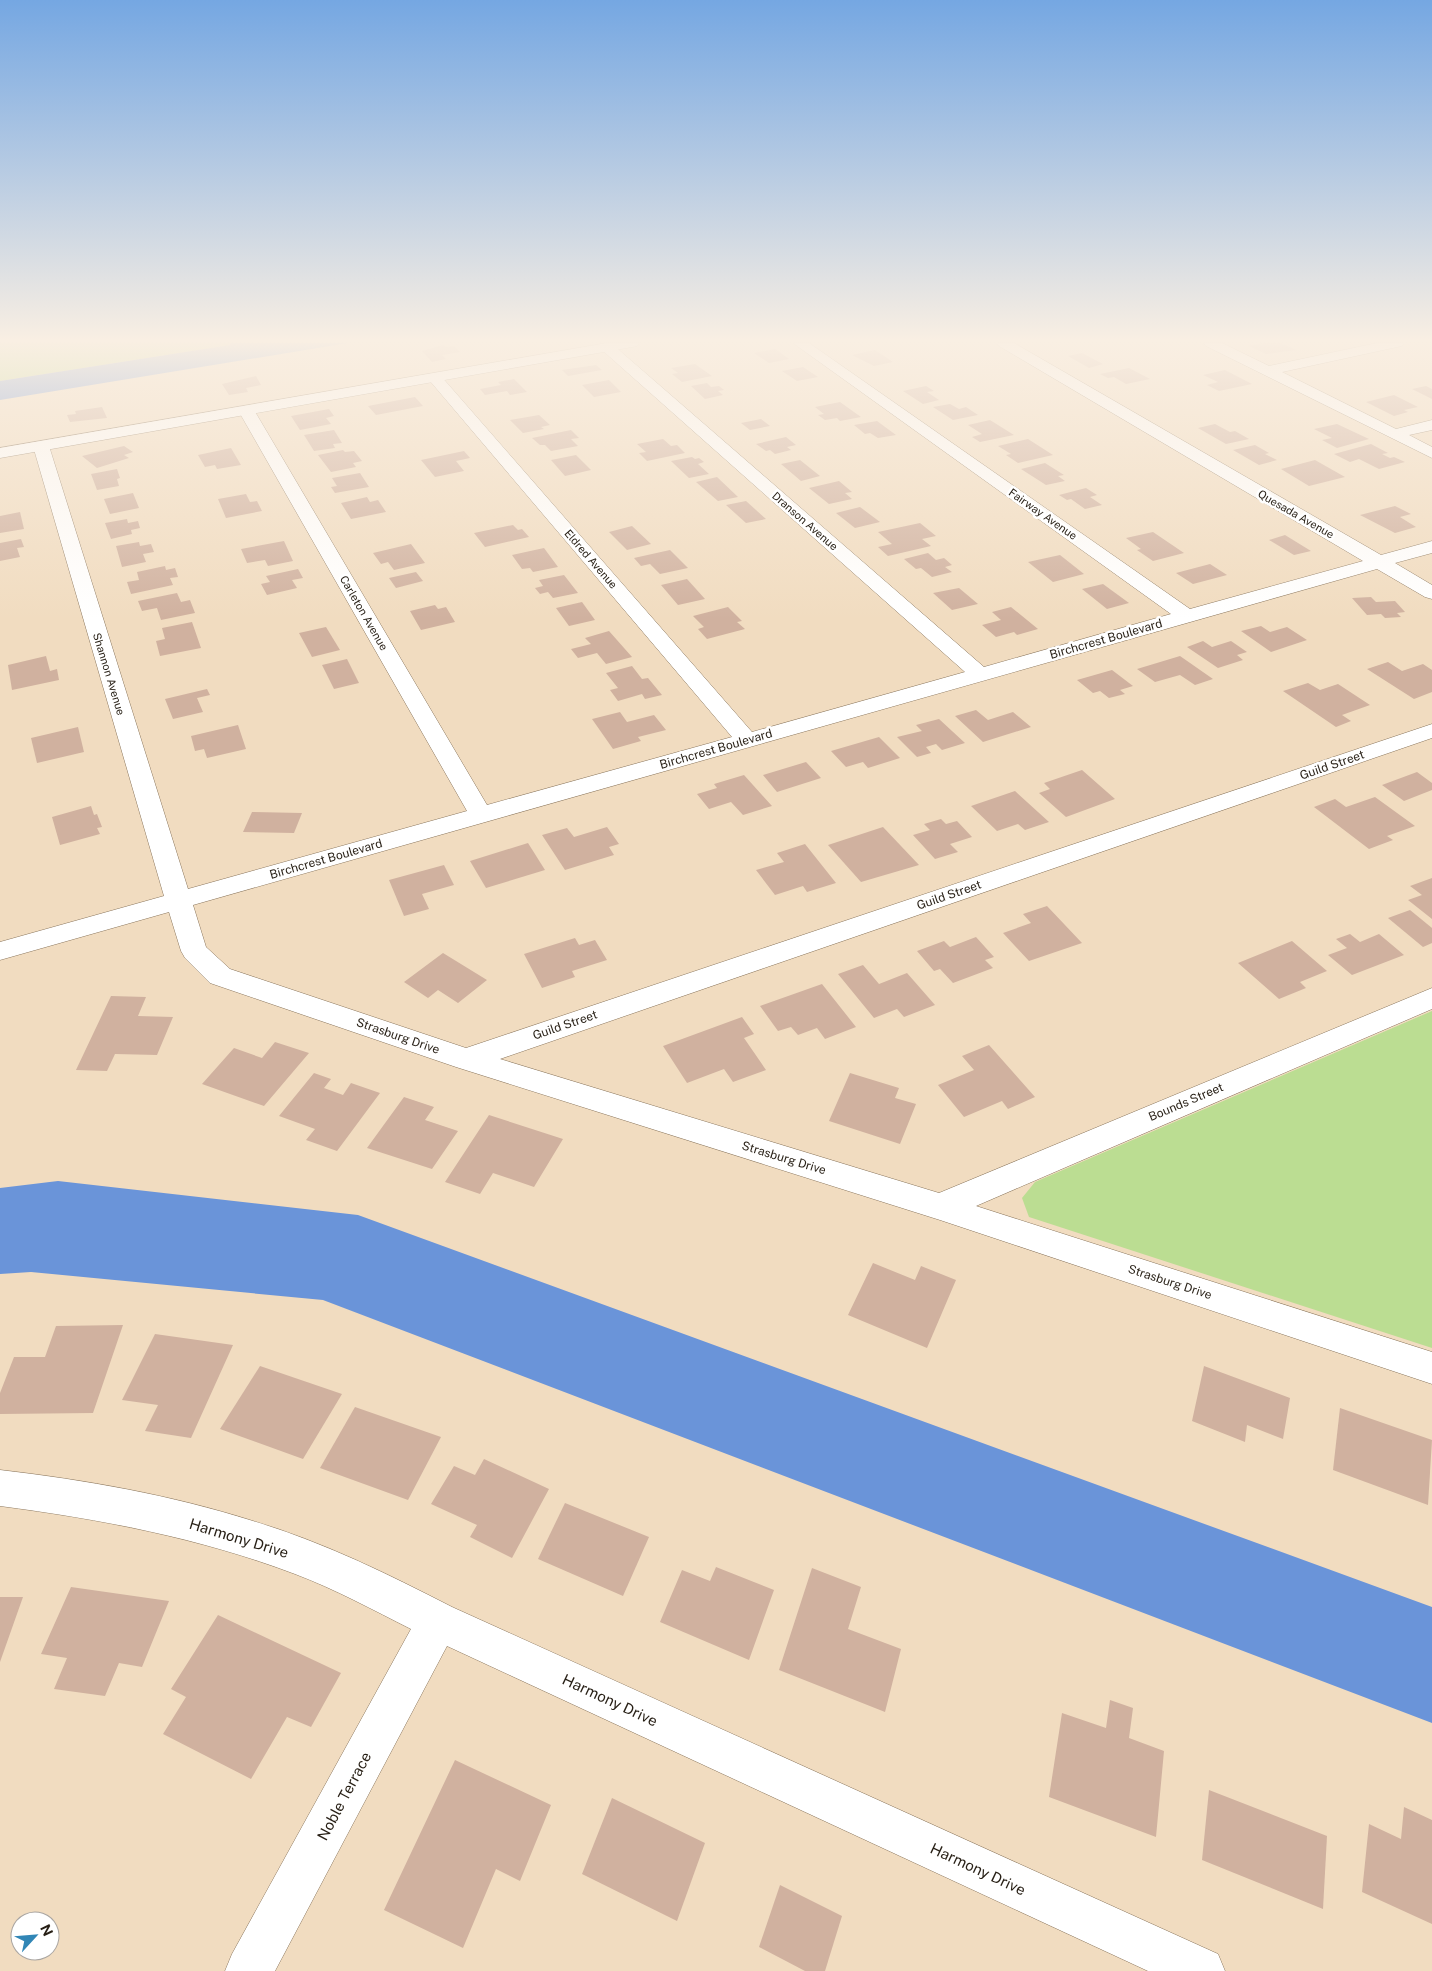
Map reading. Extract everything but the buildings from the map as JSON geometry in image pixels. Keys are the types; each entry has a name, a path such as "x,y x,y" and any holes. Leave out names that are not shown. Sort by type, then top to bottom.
{"street":[{"path":"0,453 104,435"},
{"name":"Carleton Avenue","path":"261,435 482,815"},
{"name":"Eldred Avenue","path":"483,435 747,740"},
{"name":"Dranson Avenue","path":"707,435 980,674"},
{"name":"Fairway Avenue","path":"930,435 1187,616"},
{"name":"Quesada Avenue","path":"1161,435 1432,593"},
{"path":"1396,435 1432,453"},
{"name":"Shannon Avenue","path":"41,446 178,901"},
{"name":"Birchcrest Boulevard","path":"0,951 1432,547"},
{"name":"Guild Street","path":"466,1059 1432,731"},
{"name":"Strasburg Drive","path":"178,901 194,951 220,976 466,1059 940,1207 1432,1368"},
{"name":"Bounds Street","path":"940,1207 1432,998"},
{"name":"Harmony Drive","path":"0,1488 59,1495 145,1510 251,1539 335,1571 438,1621 1201,1971"},
{"name":"Noble Terrace","path":"249,1971 438,1621"}],"green space":[{"path":"1432,1011 1432,1348 1029,1217 1022,1198 1035,1182"}],"water":[{"path":"58,1181 358,1215 1432,1607 1432,1723 323,1300 31,1272 0,1274 0,1188"}]}
